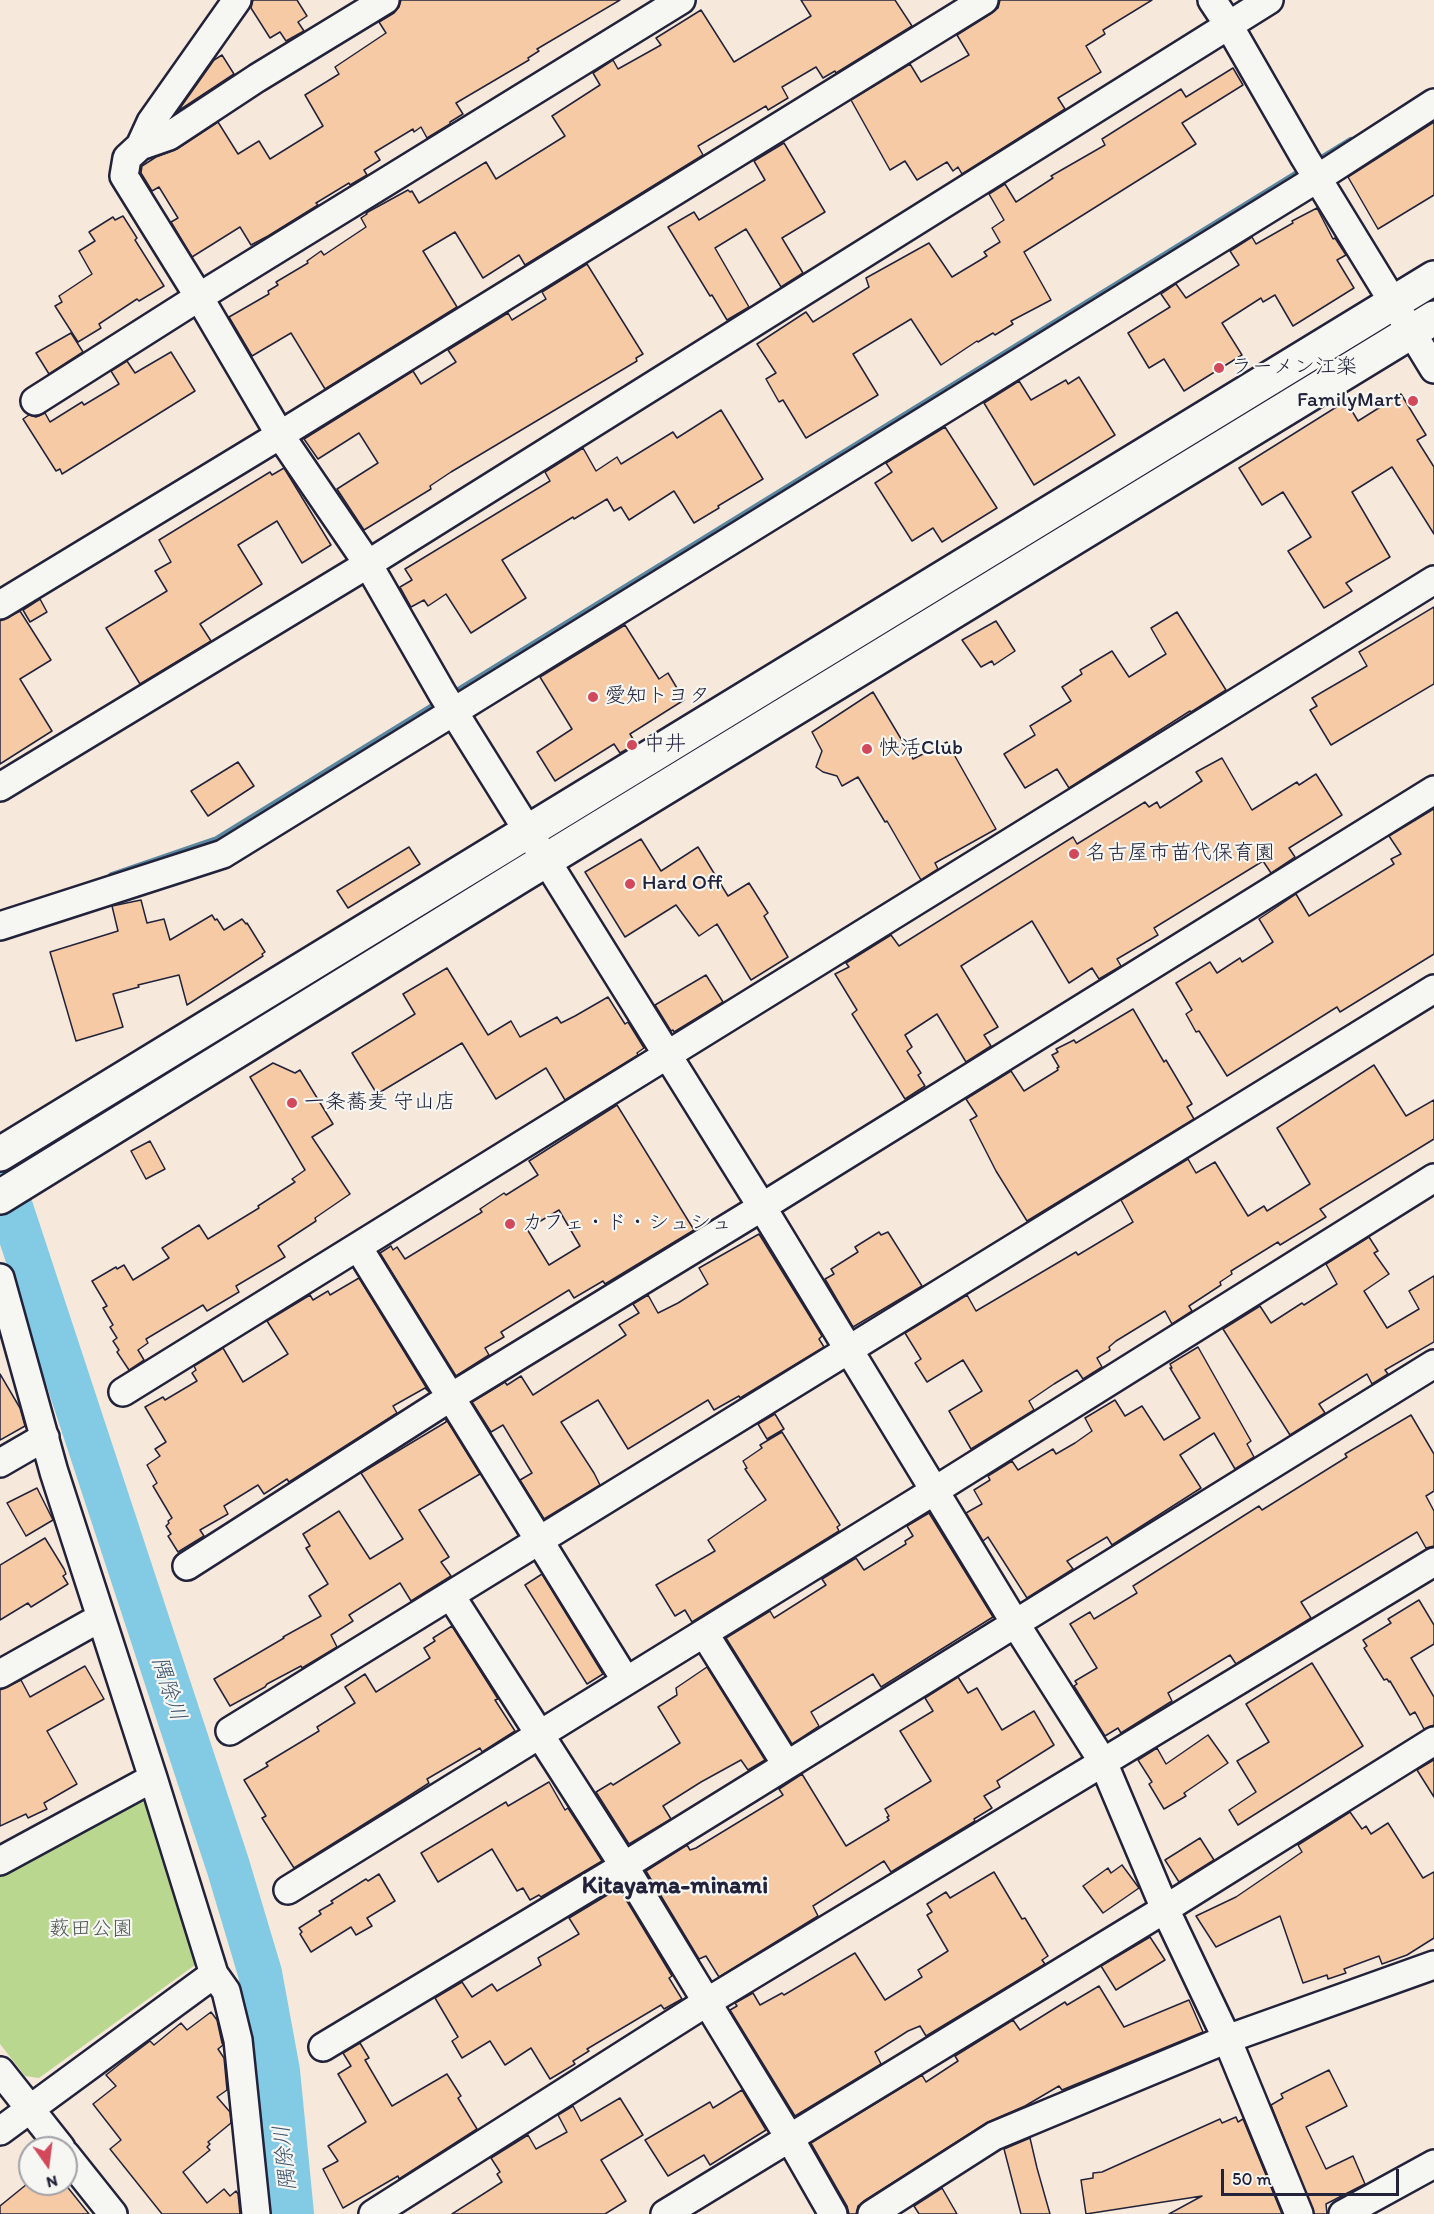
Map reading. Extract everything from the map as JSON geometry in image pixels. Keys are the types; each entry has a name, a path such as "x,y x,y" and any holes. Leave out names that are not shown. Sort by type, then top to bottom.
{"street":[{"path":"237,0 151,123 140,146 127,158 124,176 199,297 280,435 368,564 450,705 762,1208 1015,1623 1103,1762 1165,1909 1227,2039 1299,2214"},
{"path":"140,146 169,136 257,78 385,0"},
{"path":"35,401 199,297 681,0"},
{"path":"0,605 280,435 984,0"},
{"path":"1212,0 1313,172 1394,302 1423,325 1434,369"},
{"path":"0,788 368,564 1269,0"},
{"path":"0,926 223,854 450,705 1313,172 1434,103"},
{"path":"8,1149 1434,278"},
{"path":"0,1197 546,860 1423,325"},
{"path":"123,1392 1434,580"},
{"path":"187,1566 451,1397 762,1208 1434,790"},
{"path":"230,1731 1434,989"},
{"path":"288,1890 934,1491 1434,1178"},
{"path":"358,1247 626,1681"},
{"path":"0,1278 54,1472 100,1618 214,1974 226,1991 238,2040 256,2214"},
{"path":"323,2047 624,1866 1434,1364"},
{"path":"0,1463 45,1437"},
{"path":"373,2214 706,2002 1434,1562"},
{"path":"450,1596 624,1866 789,2137 833,2214"},
{"path":"0,1674 100,1618"},
{"path":"704,1632 786,1764"},
{"path":"665,2214 1165,1909 1434,1741"},
{"path":"0,1861 153,1778"},
{"path":"872,2214 994,2136 1227,2039 1434,1965"},
{"path":"0,2131 214,1974"},
{"path":"0,2071 51,2136"},
{"path":"1343,2214 1434,2164"},
{"path":"78,2170 112,2214"}],"green space":[{"name":"薮田公園","path":"137,1800 147,1804 195,1965 39,2078 25,2076 0,2044 0,1873"}],"building":[{"path":"253,0 297,0 307,16 298,22 304,31 286,41 280,32 270,38 251,8"},
{"path":"401,0 620,0 537,49 539,51 528,58 529,60 456,103 463,114 450,124 427,138 421,127 414,132 413,129 375,152 380,160 364,170 367,175 316,203 318,205 268,236 251,245 240,227 192,257 171,222 178,218 159,187 152,191 141,173 142,166 156,157 177,149 218,122 238,154 259,141 270,159 323,126 305,95 339,74 335,67 386,33 379,22 394,13"},
{"path":"801,0 895,0 912,26 836,73 835,71 823,78 816,67 782,87 788,98 768,110 766,106 698,146 703,155 525,265 519,255 483,278 455,232 423,251 457,307 325,389 291,333 252,356 229,317 269,294 268,291 278,285 276,282 308,263 307,261 321,251 324,255 366,227 361,218 366,213 408,190 412,191 419,203 486,162 496,179 565,136 552,116 600,85 593,73 613,60 618,69 661,45 656,38 701,10 734,62 811,16"},
{"path":"1000,0 1152,0 1103,30 1105,34 1086,46 1101,72 1058,98 1065,109 962,174 958,167 953,171 947,162 917,180 905,161 890,170 851,100 910,64 921,82 969,55 957,35 992,13 998,8"},
{"path":"222,55 234,74 178,111 214,60"},
{"path":"1233,68 1243,85 1182,123 1196,144 1024,252 1051,300 1011,321 1013,324 995,335 993,333 977,341 941,365 911,319 853,354 878,395 806,438 783,400 779,402 766,379 776,373 757,344 806,312 813,322 869,287 866,278 929,243 952,277 987,256 984,252 1000,242 992,228 1004,220 989,194 1005,184 1016,202 1053,178 1051,176 1105,145 1102,139 1181,89 1186,97"},
{"path":"1434,122 1434,195 1378,229 1348,177"},
{"path":"784,143 825,212 782,238 803,273 781,287 746,229 715,248 749,307 727,320 668,227 694,212 699,220 765,180 754,161"},
{"path":"1317,208 1333,239 1335,238 1346,255 1337,260 1354,288 1293,326 1275,295 1263,302 1261,298 1222,323 1242,355 1184,391 1164,359 1149,368 1128,333 1170,307 1161,294 1176,284 1186,298 1239,265 1230,251 1252,237 1256,244"},
{"path":"123,216 164,286 139,301 137,299 99,324 101,328 78,342 55,306 62,302 59,296 92,274 79,251 95,241 89,232 113,217 115,220"},
{"path":"587,264 643,354 636,358 637,361 451,472 430,486 431,489 364,530 337,489 378,463 359,433 318,459 304,439 413,371 421,384 456,362 448,350 508,313 512,320 546,299 542,292"},
{"path":"71,333 83,352 49,374 36,353"},
{"path":"171,352 195,391 62,474 60,469 56,471 23,419 29,415 36,417 45,413 50,422 82,402 84,405 119,384 111,371 127,361 135,373"},
{"path":"1079,377 1115,435 1034,485 984,403 1019,381 1031,400 1066,380 1068,384"},
{"path":"1401,394 1426,435 1417,440 1434,467 1434,534 1392,467 1352,492 1390,557 1346,583 1352,591 1324,608 1288,551 1311,537 1283,492 1262,505 1239,468 1346,401 1358,421"},
{"path":"721,410 763,479 718,506 719,508 694,523 674,491 629,520 621,507 614,511 607,499 502,560 526,598 471,633 446,594 428,606 424,600 411,607 400,587 412,580 405,569 550,481 545,472 583,448 596,471 617,457 621,464 673,432 677,438"},
{"path":"945,427 997,508 942,542 933,528 912,541 875,483 892,472 886,463"},
{"path":"284,468 331,545 302,563 277,521 238,545 262,584 200,624 211,641 140,684 106,628 167,591 155,571 171,562 159,540 270,472 272,475"},
{"path":"40,599 47,612 30,622 23,610"},
{"path":"1434,607 1434,684 1331,745 1310,710 1317,706 1312,698 1367,666 1359,652"},
{"path":"20,611 51,660 20,679 52,731 0,764 0,621"},
{"path":"1177,612 1226,690 1069,788 1057,769 1025,788 1004,754 1035,735 1030,726 1071,701 1062,687 1082,674 1080,670 1112,651 1129,677 1166,654 1151,628"},
{"path":"996,621 1015,651 994,665 992,661 981,667 962,640"},
{"path":"625,625 659,679 668,673 684,700 630,734 636,744 620,753 614,744 555,781 537,752 572,729 540,677"},
{"path":"873,692 913,759 947,742 996,829 935,863 938,869 921,880 858,777 842,786 837,776 823,772 816,767 822,751 812,732"},
{"path":"1222,758 1252,810 1297,782 1299,785 1316,774 1342,815 1289,848 1295,857 1271,873 1263,861 1154,928 1158,935 1117,959 1121,966 1099,979 1092,968 1069,983 1032,921 961,966 998,1027 984,1035 991,1046 966,1062 937,1014 905,1035 912,1047 907,1051 921,1073 918,1075 925,1086 905,1099 852,1014 857,1010 835,974 849,967 846,963 891,935 899,946 1073,837 1077,844 1145,802 1149,807 1157,802 1160,808 1202,781 1196,772"},
{"path":"238,762 254,786 208,816 191,791"},
{"path":"1434,809 1434,954 1340,1012 1337,1007 1227,1076 1186,1014 1192,1010 1176,983 1210,962 1217,973 1240,958 1242,962 1273,942 1259,919 1296,894 1309,916 1394,864 1391,859 1401,854 1389,836"},
{"path":"641,839 661,871 698,847 728,896 749,883 768,913 764,916 788,957 751,980 717,924 699,936 676,905 625,937 585,872"},
{"path":"409,847 420,864 348,908 337,891"},
{"path":"141,900 147,923 164,919 170,940 212,915 224,930 242,919 247,923 265,952 263,956 187,1005 179,975 113,994 123,1027 76,1041 50,952 118,931 112,906"},
{"path":"447,968 488,1035 511,1021 520,1037 557,1017 561,1023 608,997 625,1024 628,1022 644,1048 637,1053 638,1055 565,1100 546,1068 496,1099 462,1043 377,1094 352,1053 415,1014 403,994"},
{"path":"706,975 723,1002 674,1032 671,1031 655,1005"},
{"path":"1133,1009 1192,1104 1187,1107 1194,1119 1027,1221 996,1171 970,1120 977,1116 966,1099 1011,1071 1024,1091 1058,1070 1059,1067 1052,1055 1058,1052 1056,1049 1074,1040 1076,1043"},
{"path":"273,1063 295,1073 300,1070 333,1124 312,1137 350,1194 315,1218 316,1221 278,1246 285,1257 236,1286 239,1292 207,1311 203,1305 146,1339 148,1343 138,1350 144,1360 129,1370 117,1352 119,1350 113,1341 117,1338 110,1327 113,1325 103,1308 107,1306 92,1281 124,1265 133,1280 169,1258 162,1248 199,1225 208,1239 259,1208 258,1206 295,1182 292,1179 305,1170 250,1077"},
{"path":"1374,1065 1406,1116 1434,1100 1434,1139 1320,1209 1326,1217 1280,1245 1278,1242 1231,1271 1232,1274 1220,1282 1221,1285 1189,1306 1192,1311 1172,1324 1165,1311 1116,1341 1109,1347 1110,1350 1097,1358 1102,1367 1083,1379 1077,1370 1054,1384 1029,1401 1034,1410 971,1449 949,1411 982,1391 963,1360 927,1382 915,1363 921,1359 905,1333 967,1295 976,1311 1076,1252 1078,1255 1133,1222 1121,1200 1188,1159 1196,1173 1215,1162 1248,1216 1264,1206 1267,1211 1310,1184 1277,1128"},
{"path":"617,1105 694,1230 605,1284 603,1281 574,1298 569,1290 501,1332 504,1337 485,1348 489,1355 456,1376 380,1253 391,1246 393,1250 397,1247 405,1259 482,1212 480,1209 504,1193 506,1195 538,1175 529,1161","holes":["559,1210 580,1246 549,1265 527,1229"]},
{"path":"150,1141 165,1169 146,1179 131,1151"},
{"path":"879,1232 881,1235 888,1232 922,1286 853,1327 825,1279 834,1274 831,1269 858,1252 855,1247"},
{"path":"759,1234 822,1336 819,1339 824,1347 740,1398 739,1396 714,1410 708,1400 628,1449 598,1400 561,1422 600,1485 544,1519 520,1480 532,1473 503,1425 491,1432 472,1402 505,1382 507,1385 521,1376 533,1395 626,1335 619,1325 639,1313 633,1304 648,1295 658,1313 678,1303 708,1284 699,1268"},
{"path":"1369,1237 1378,1251 1374,1253 1389,1274 1364,1291 1387,1328 1419,1309 1409,1291 1434,1276 1434,1342 1385,1370 1388,1374 1372,1384 1367,1374 1319,1404 1325,1413 1290,1435 1223,1329 1260,1306 1271,1323 1302,1303 1304,1305 1337,1284 1326,1264"},
{"path":"359,1278 429,1392 425,1388 393,1406 397,1413 289,1482 287,1479 264,1494 258,1485 224,1506 228,1514 200,1530 204,1536 178,1552 168,1536 171,1534 166,1526 172,1518 153,1486 157,1483 147,1465 160,1456 155,1449 166,1442 145,1407 163,1397 165,1400 197,1381 192,1373 196,1370 194,1366 223,1348 243,1382 288,1354 267,1321 310,1295 313,1300 328,1291 330,1295"},
{"path":"1198,1347 1251,1441 1247,1444 1254,1457 1235,1469 1214,1433 1180,1455 1201,1488 1112,1545 1107,1537 1067,1561 1073,1569 1027,1598 988,1537 983,1541 966,1513 982,1504 974,1490 990,1480 988,1476 1012,1461 1018,1470 1053,1449 1056,1454 1075,1443 1092,1431 1085,1418 1115,1400 1125,1416 1142,1406 1164,1440 1200,1418 1170,1368 1172,1368 1170,1364"},
{"path":"0,1374 20,1408 25,1426 0,1440"},
{"path":"775,1414 784,1429 767,1439 758,1424"},
{"path":"1411,1415 1434,1454 1434,1491 1426,1496 1434,1511 1434,1546 1426,1548 1417,1532 1301,1602 1311,1618 1236,1664 1230,1655 1168,1693 1172,1701 1121,1733 1118,1728 1105,1736 1074,1686 1077,1684 1075,1681 1097,1668 1070,1624 1090,1612 1094,1619 1137,1593 1133,1586 1259,1506 1262,1510 1347,1457 1345,1454"},
{"path":"446,1419 480,1474 419,1510 449,1557 441,1562 451,1576 411,1601 400,1583 349,1615 353,1621 331,1635 337,1647 230,1706 214,1679 321,1616 309,1596 328,1584 306,1548 310,1546 303,1534 339,1511 370,1559 403,1539 361,1473 446,1422"},
{"path":"782,1432 840,1525 837,1527 839,1531 692,1622 685,1610 675,1616 656,1585 715,1551 708,1540 766,1500 745,1469 747,1468 743,1461 762,1448 760,1445"},
{"path":"37,1488 53,1520 26,1536 7,1503"},
{"path":"929,1513 993,1617 881,1687 873,1674 811,1712 819,1726 792,1744 726,1638 770,1611 774,1618 826,1585 822,1579 856,1558 864,1570 906,1544 905,1541 913,1536 907,1526"},
{"path":"45,1538 64,1569 66,1574 63,1576 68,1584 31,1607 28,1603 0,1620 0,1565"},
{"path":"542,1574 603,1674 587,1684 525,1585"},
{"path":"1419,1600 1434,1625 1434,1644 1411,1658 1434,1697 1434,1725 1424,1729 1415,1712 1410,1715 1390,1681 1384,1680 1364,1648 1367,1646 1363,1640 1391,1623 1388,1619"},
{"path":"452,1626 498,1699 495,1700 515,1731 482,1752 480,1748 427,1779 429,1783 294,1868 262,1818 266,1816 244,1780 268,1766 266,1763 319,1731 317,1727 355,1703 345,1687 365,1674 376,1692 430,1658 424,1648 435,1641 433,1638"},
{"path":"1312,1663 1363,1746 1238,1825 1229,1810 1256,1792 1237,1761 1269,1742 1246,1704"},
{"path":"85,1666 104,1699 47,1731 77,1784 44,1803 47,1809 28,1818 26,1814 0,1826 0,1690 21,1680 30,1697"},
{"path":"707,1667 765,1760 748,1770 741,1760 701,1782 663,1806 671,1819 629,1844 596,1792 611,1783 613,1785 680,1743 658,1707 677,1695 676,1688"},
{"path":"958,1677 968,1693 977,1688 1002,1730 1034,1711 1054,1745 997,1781 1000,1787 984,1796 992,1808 974,1819 975,1821 891,1872 884,1861 813,1906 818,1916 719,1977 706,1956 699,1959 646,1871 687,1845 690,1850 696,1848 783,1795 779,1789 802,1774 846,1846 889,1820 885,1809 931,1781 900,1731 933,1711 925,1698"},
{"path":"1208,1735 1228,1763 1184,1793 1186,1796 1164,1809 1149,1784 1152,1782 1138,1760 1157,1748 1166,1764"},
{"path":"1434,1760 1434,1797 1417,1770"},
{"path":"549,1782 565,1810 568,1808 602,1861 541,1897 539,1895 530,1900 523,1888 517,1891 492,1849 438,1882 421,1853 506,1802 508,1806"},
{"path":"1350,1812 1362,1829 1366,1826 1371,1834 1388,1823 1423,1878 1434,1872 1434,1938 1407,1955 1382,1964 1379,1956 1344,1969 1346,1973 1328,1979 1327,1975 1303,1983 1280,1916 1216,1947 1196,1916 1236,1897 1302,1852 1298,1845"},
{"path":"1200,1838 1214,1860 1179,1882 1165,1860"},
{"path":"1122,1865 1139,1888 1103,1913 1083,1886 1108,1868 1111,1873"},
{"path":"994,1872 1022,1919 1025,1918 1048,1956 1042,1960 1045,1964 926,2036 920,2026 908,2031 875,2052 881,2064 795,2116 730,2010 737,2006 735,2003 753,1993 760,2005 782,1993 784,1995 855,1953 885,2000 922,1977 918,1970 948,1951 927,1915 932,1912 927,1904 946,1892 950,1898"},
{"path":"379,1874 395,1901 367,1918 372,1926 356,1935 351,1927 311,1952 299,1928 321,1914 319,1911 333,1903 331,1901 366,1879 368,1881"},
{"path":"619,1888 672,1976 669,1978 682,1999 664,2009 661,2005 587,2049 589,2051 573,2061 575,2064 550,2079 531,2048 505,2065 490,2041 462,2058 452,2041 458,2037 435,1998 462,1982 472,1997 492,1984 497,1991 541,1965 538,1958 579,1934 569,1918"},
{"path":"1150,1937 1165,1960 1116,1990 1101,1966"},
{"path":"1099,1986 1124,2027 1189,2000 1203,2032 1062,2090 1059,2086 1025,2106 988,2122 864,2201 858,2206 856,2214 849,2214 847,2206 811,2143 922,2075 926,2082 958,2061 955,2056 1013,2020 1020,2030 1065,2002 1067,2005"},
{"path":"211,2012 217,2020 223,2045 218,2049 224,2058 227,2090 217,2097 230,2112 231,2123 208,2142 210,2144 207,2147 210,2150 183,2172 207,2203 224,2189 230,2196 236,2191 240,2214 162,2214 110,2149 121,2140 93,2104 116,2086 106,2075 121,2063 150,2041 154,2045 181,2023 187,2030"},
{"path":"360,2043 369,2058 365,2060 392,2106 447,2074 461,2096 458,2098 477,2129 399,2179 398,2176 343,2208 323,2169 338,2161 328,2146 366,2122 338,2074 351,2066 343,2053"},
{"path":"1329,2070 1347,2106 1306,2127 1326,2169 1353,2156 1365,2184 1326,2204 1327,2214 1314,2214 1271,2105 1283,2098 1281,2094"},
{"path":"742,2090 766,2130 710,2165 704,2155 668,2176 645,2140 710,2102 713,2108"},
{"path":"620,2098 643,2135 601,2160 626,2201 605,2214 452,2214 502,2182 497,2174 500,2172 491,2158 528,2135 536,2149 567,2132 558,2115 573,2106 581,2121"},
{"path":"1236,2117 1238,2122 1243,2119 1282,2214 1169,2214 1202,2196 1086,2214 1081,2180 1093,2178 1093,2173 1102,2172 1220,2119 1222,2123"},
{"path":"1030,2138 1050,2214 1021,2214 1004,2149"},
{"path":"942,2188 957,2214 919,2214 914,2206"},
{"path":"18,2191 18,2196 75,2196 89,2214 0,2214 0,2206"}],"waterway":[{"path":"112,876 217,840 1351,141"},
{"name":"隅除川","path":"0,1174 228,1866 260,1973 278,2071 292,2214"}],"place":[{"name":"ラーメン江楽","path":"1219,368"},
{"name":"FamilyMart","path":"1413,401"},
{"name":"愛知トヨタ","path":"593,697"},
{"name":"中井","path":"632,745"},
{"name":"快活Club","path":"867,749"},
{"name":"名古屋市苗代保育園","path":"1074,854"},
{"name":"Hard Off","path":"630,884"},
{"name":"一条蕎麦 守山店","path":"292,1103"},
{"name":"カフェ・ド・シュシュ","path":"510,1224"}],"district":[{"name":"Kitayama-minami","path":"675,1887"}]}
